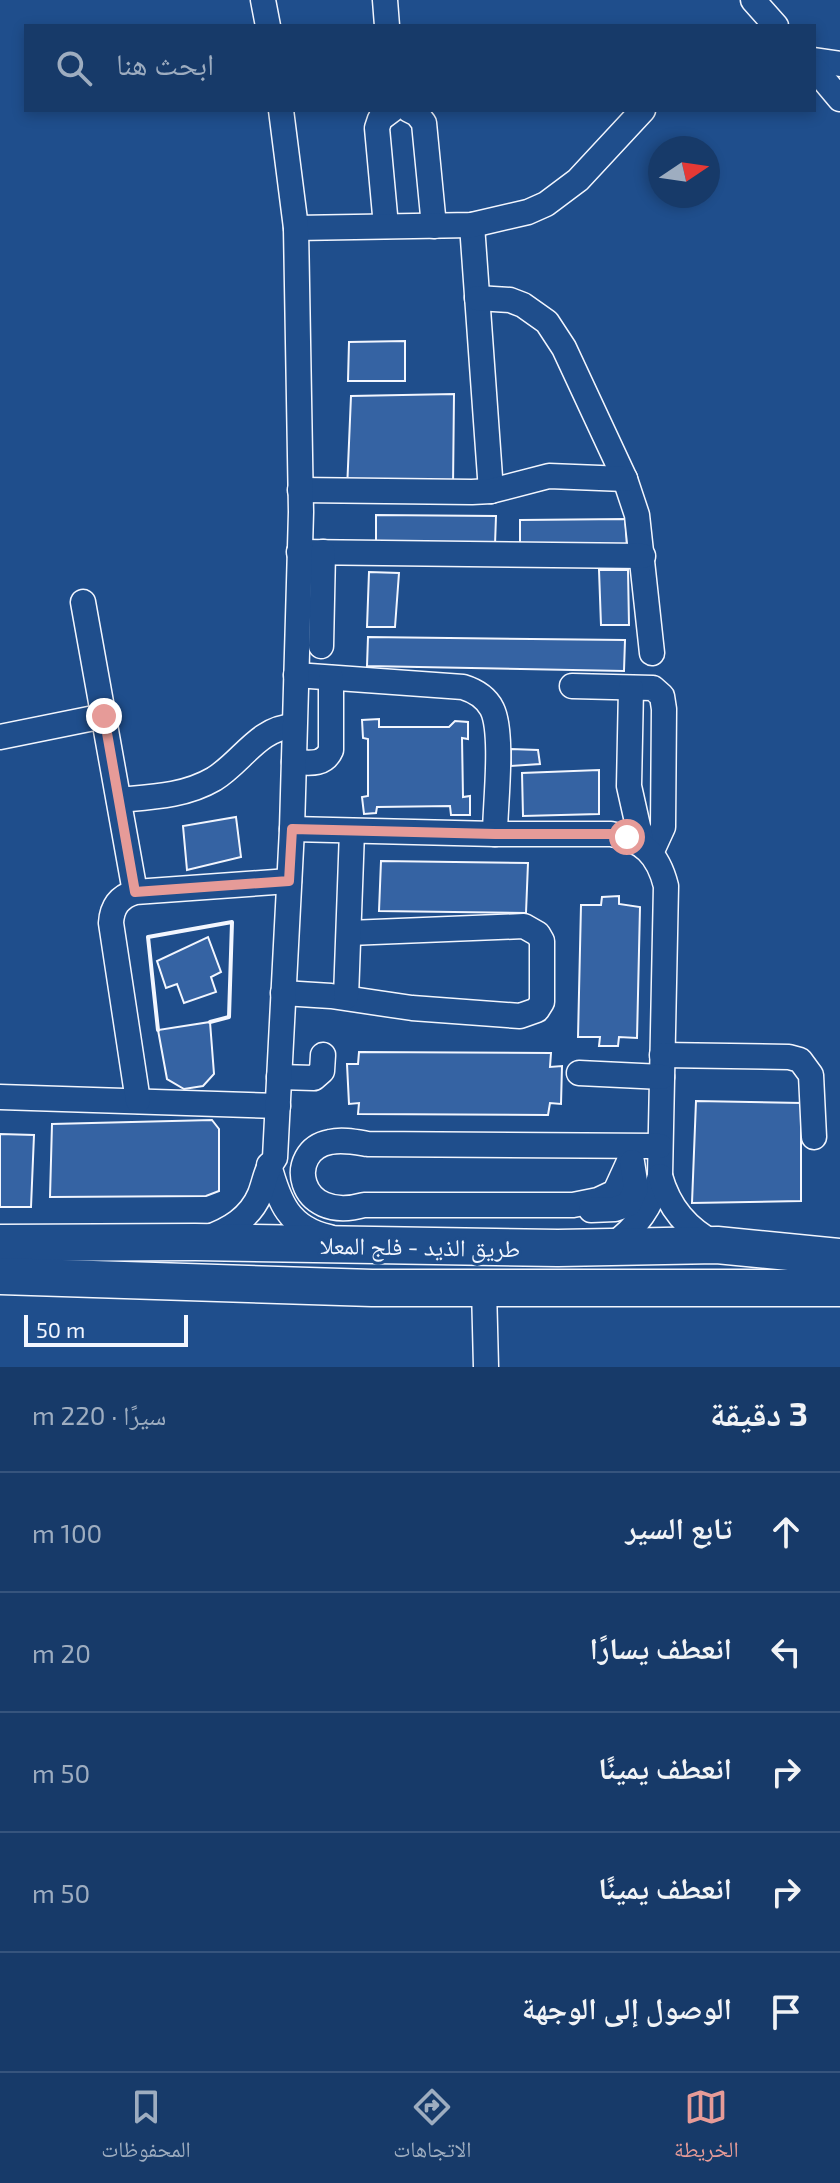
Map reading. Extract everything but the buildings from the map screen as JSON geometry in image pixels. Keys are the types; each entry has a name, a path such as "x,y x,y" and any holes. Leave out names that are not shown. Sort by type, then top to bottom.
{"highway":[{"name":"طريق الذيد - فلج المعلا","path":"12,1241 424,1247 541,1232 552,1235 558,1248"},
{"path":"394,1288 420,1279 447,1275 543,1272 556,1262 558,1248 717,1245 840,1257"},
{"name":"طريق الذيد - فلج المعلا","path":"0,1276 394,1288 840,1288"}],"street":[{"path":"263,0 268,24"},
{"path":"385,0 387,24"},
{"path":"754,1 774,24"},
{"path":"816,60 840,64"},
{"path":"816,70 840,99"},
{"path":"281,112 296,228 300,490 311,552 321,646"},
{"path":"386,226 377,128 380,119 389,112"},
{"path":"413,112 424,123 434,226"},
{"path":"296,228 472,225 509,219 528,212 578,180 641,112"},
{"path":"472,225 491,491"},
{"path":"477,298 510,300 523,305 536,312 556,333 625,479 637,515 652,653"},
{"path":"300,490 491,491 549,476 625,479"},
{"path":"311,552 643,556"},
{"path":"195,1242 222,1232 243,1219 259,1197 272,1162 278,1106 292,829 296,675 311,552"},
{"path":"83,602 135,892"},
{"path":"296,675 463,687 481,695 496,720 495,834"},
{"path":"294,762 314,764 328,757 331,750 331,678"},
{"path":"572,686 653,688 664,702 663,827 647,848"},
{"path":"631,688 629,786 647,848 661,868 666,886 660,1176 664,1191 680,1218 691,1229 717,1245"},
{"path":"0,737 104,716"},
{"path":"119,800 166,796 197,787 225,771 262,735 294,726"},
{"path":"594,834 619,810 629,786"},
{"path":"292,829 594,834 627,837 647,848"},
{"path":"346,997 352,831"},
{"path":"138,1101 111,923 114,907 135,892 289,881"},
{"path":"283,993 346,997 412,1008 520,1016 537,1010 543,993 542,941 538,934 524,926 349,933"},
{"path":"279,1077 314,1078 322,1071 323,1055"},
{"path":"579,1073 789,1057 800,1060 811,1075 814,1137"},
{"path":"0,1097 278,1106"},
{"path":"272,1162 298,1146 329,1142 631,1152 660,1146"},
{"path":"329,1142 319,1145 308,1157 304,1166 306,1191 324,1206 343,1209 364,1205 573,1205 598,1200 615,1192 631,1152"},
{"path":"364,1205 329,1196 319,1183 318,1175 319,1167 329,1155 368,1144"},
{"path":"272,1162 277,1196 296,1223 314,1234 359,1244"},
{"path":"611,1246 638,1223 655,1193 660,1176"},
{"path":"484,1288 486,1367"}],"wall":[{"path":"158,1030 148,937 232,922 229,1017 210,1022"}],"route":[{"path":"104,716 135,892 289,881 292,829 611,834 627,837"}]}
